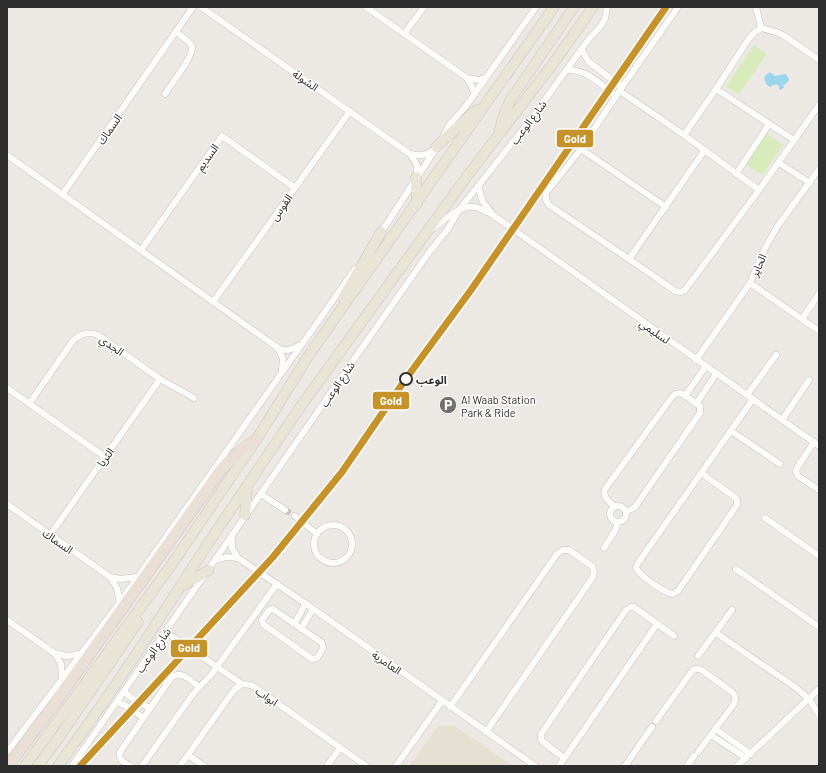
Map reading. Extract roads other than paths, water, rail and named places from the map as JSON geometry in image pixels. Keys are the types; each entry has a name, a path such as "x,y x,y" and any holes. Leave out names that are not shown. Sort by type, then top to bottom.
{"highway":[{"path":"8,766 50,710 221,470 240,450 256,440"}],"main road":[{"path":"309,355 417,204 554,7"},
{"path":"499,137 503,117 511,99 574,7"},
{"name":"شارع الوعب","path":"58,766 108,696 301,406 468,175 499,137 593,7"},
{"path":"436,147 492,95"},
{"path":"416,177 417,204"},
{"path":"25,766 170,567 256,440 309,355 381,232"},
{"path":"245,516 247,485"},
{"path":"38,766 154,599 170,567"},
{"path":"179,588 209,570"}],"street":[{"name":"السماك","path":"62,194 193,7"},
{"name":"الشولة","path":"201,7 410,154"},
{"path":"366,7 467,78 475,94"},
{"path":"404,34 424,7"},
{"path":"7,752 79,654 120,602 281,371 381,232 449,125 462,112 536,7"},
{"name":"شارع الوعب","path":"72,766 118,702 245,516 430,251 448,229 459,210 510,146 581,49 603,23 607,7"},
{"path":"678,7 619,91 581,149 546,193 546,203 675,291 681,292 779,163 819,105"},
{"path":"756,7 761,28"},
{"path":"684,135 748,40 761,28"},
{"path":"761,28 783,35 819,60"},
{"path":"165,94 192,50 192,46 189,42 176,32"},
{"path":"581,49 584,56 591,64 619,91"},
{"path":"567,70 574,70 585,74 619,91 684,135 759,190"},
{"path":"467,78 478,80 487,77"},
{"path":"716,89 794,140"},
{"name":"القوس","path":"213,302 350,111"},
{"path":"736,174 769,124"},
{"name":"السديم","path":"141,250 222,136 295,188"},
{"path":"410,154 418,156 425,155 436,147"},
{"path":"581,149 666,207"},
{"path":"629,259 704,151"},
{"path":"410,154 417,165 416,177"},
{"path":"7,155 278,348 284,351 301,344"},
{"path":"779,163 810,183"},
{"name":"الحاير","path":"696,360 750,283 776,227 819,169"},
{"name":"لسليمي","path":"478,186 483,202 493,215"},
{"name":"لسليمي","path":"459,210 468,207 475,207 493,215 816,444"},
{"path":"428,232 459,210"},
{"path":"750,283 819,332"},
{"path":"802,319 819,294"},
{"name":"الجدي","path":"29,404 72,342 77,337 88,333 98,335 160,379 194,398"},
{"path":"278,348 284,359 281,371"},
{"path":"747,395 776,355"},
{"path":"685,396 706,366"},
{"path":"696,404 716,374"},
{"name":"الثريا","path":"50,535 160,379"},
{"path":"782,420 809,380"},
{"path":"7,388 105,457"},
{"path":"678,393 685,396 701,408 700,413 635,507 626,512 623,508 615,507 604,493 672,397 678,393"},
{"path":"701,473 736,498 737,505 678,591 672,594 666,593 639,573 636,568 638,563 730,431 753,399"},
{"path":"730,431 780,464"},
{"path":"816,444 796,468 796,472 798,476 819,490"},
{"path":"261,494 285,510"},
{"name":"السماك","path":"7,504 110,577 117,588 120,602"},
{"path":"615,507 611,510 610,516 613,520 618,522"},
{"path":"604,548 615,531 618,522 625,518 626,512"},
{"path":"295,516 317,534"},
{"path":"765,518 819,556"},
{"path":"333,525 342,527 349,533 353,542 352,551 346,559 338,563 329,563 320,559 315,552 314,542 317,534 324,527 333,525"},
{"path":"232,536 232,548 238,558"},
{"path":"450,707 557,554 563,550 569,550 587,562 592,566 594,572 592,577 486,732"},
{"path":"216,560 226,557 238,558"},
{"name":"العامرية","path":"238,558 305,603 535,766"},
{"path":"736,569 819,627"},
{"path":"110,577 126,579 136,577"},
{"path":"142,766 193,694 208,679 277,584"},
{"path":"294,624 305,603"},
{"path":"564,758 543,742 541,734 626,610 634,607 674,636"},
{"path":"301,629 313,609"},
{"path":"269,610 273,610 294,624 323,645 316,659 312,659 262,624 262,622 269,610"},
{"path":"698,656 732,610"},
{"path":"7,620 54,653 66,656 79,654"},
{"path":"559,766 657,624"},
{"name":"ابواب","path":"166,632 242,684 251,685 256,688 366,766"},
{"path":"716,633 795,687 809,699 819,715"},
{"path":"54,653 61,664 62,678"},
{"path":"656,721 692,671 695,669 700,668 735,695 736,700 734,704 687,766"},
{"path":"131,766 122,760 119,755 120,752 171,678 175,674 182,675 199,687"},
{"path":"180,766 234,690 242,684"},
{"path":"738,766 819,689"},
{"path":"124,692 137,702 150,708"},
{"path":"396,766 442,701"},
{"path":"118,702 132,709 143,718"},
{"path":"625,766 652,727"},
{"path":"715,729 751,754"},
{"path":"711,735 746,758"},
{"path":"328,766 340,748"},
{"path":"188,755 204,766"},
{"path":"77,760 86,766"}],"water":[{"path":"770,72 775,76 786,74 789,80 783,85 784,88 779,90 779,86 776,84 770,87 766,84 764,77"}],"tunnel":[{"path":"285,510 295,516"}],"place":[{"name":"الوعب","path":"406,379"},
{"name":"Al Waab Station Park & Ride","path":"448,405"}]}
